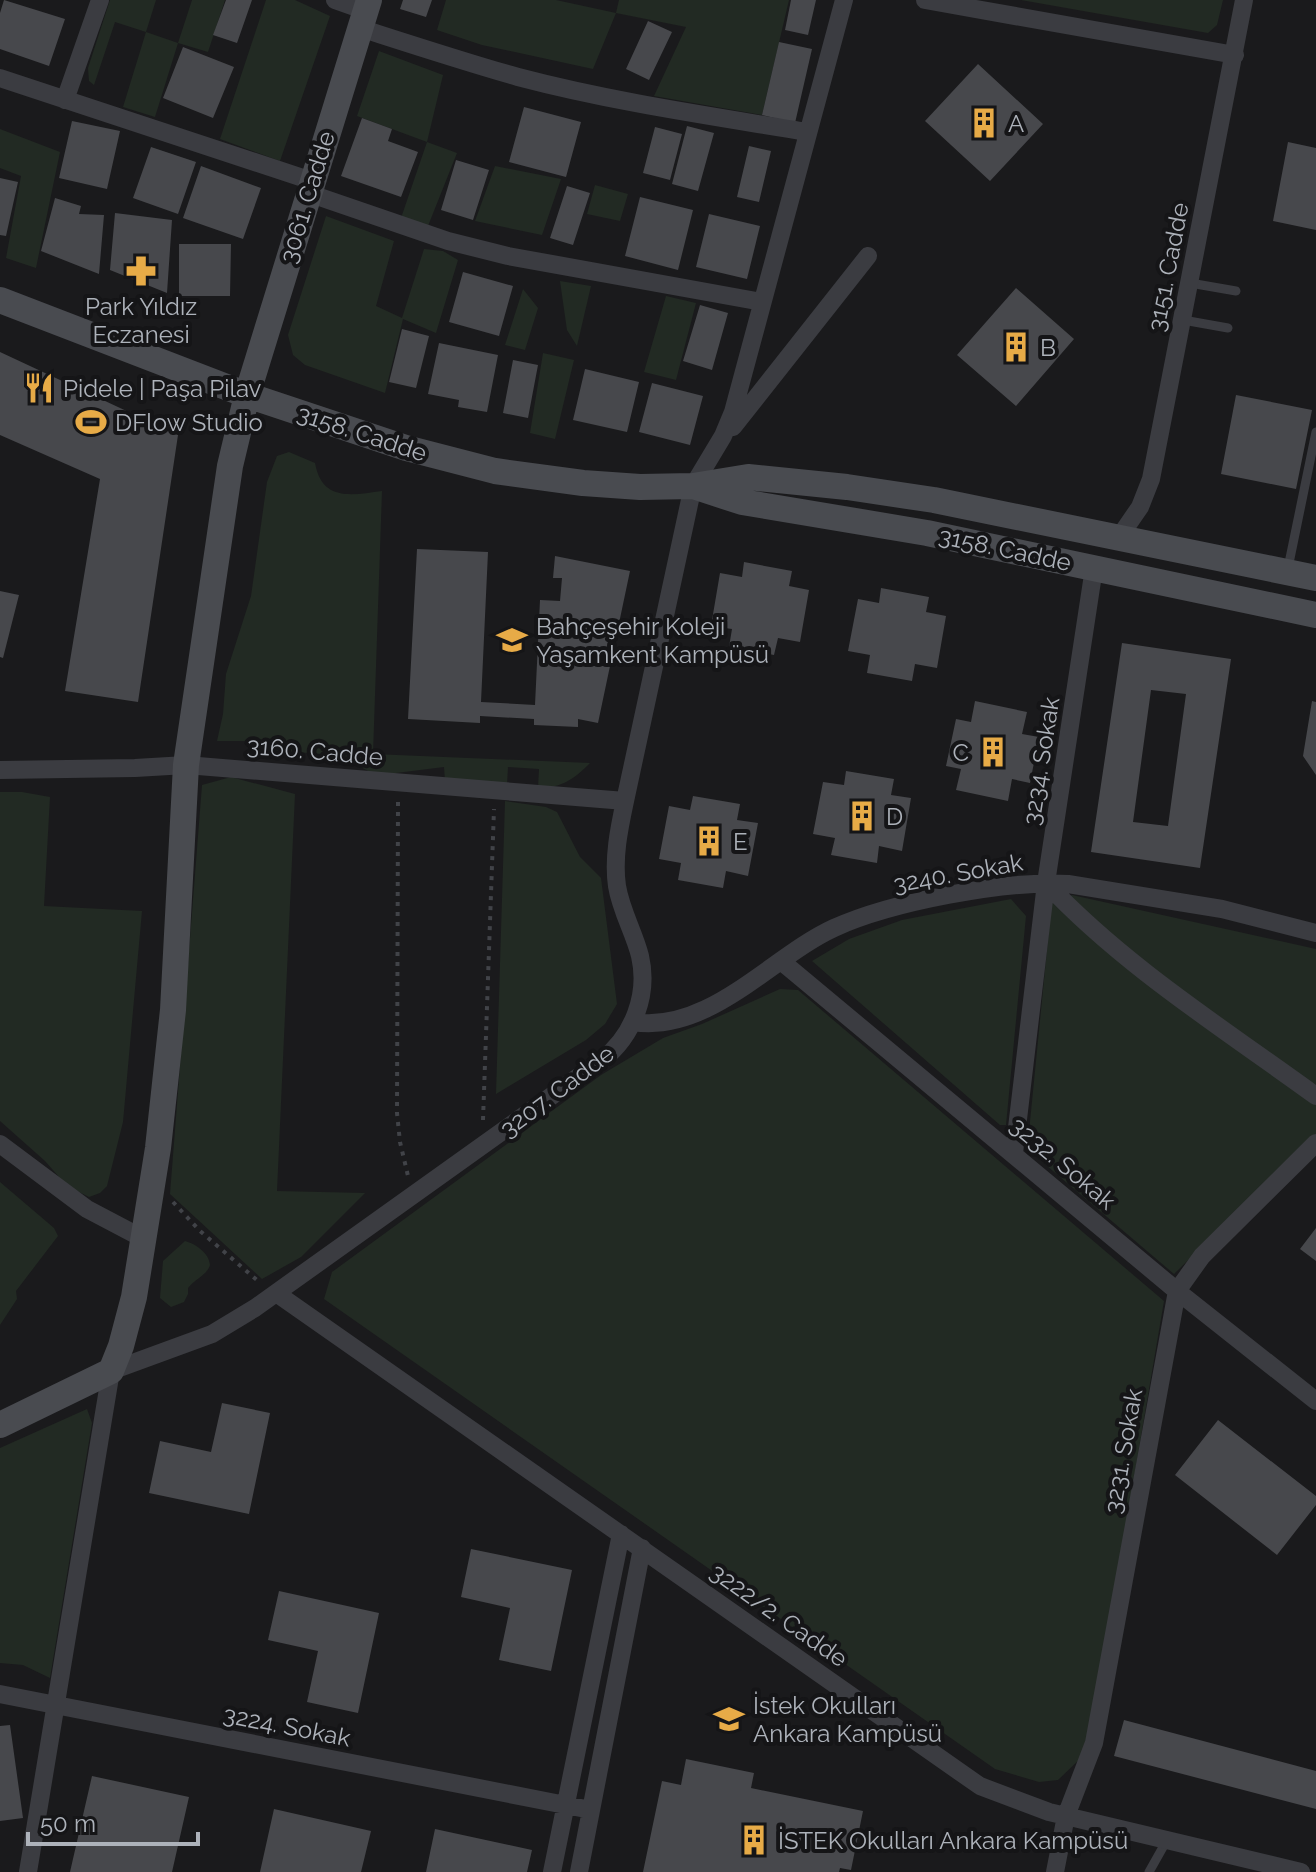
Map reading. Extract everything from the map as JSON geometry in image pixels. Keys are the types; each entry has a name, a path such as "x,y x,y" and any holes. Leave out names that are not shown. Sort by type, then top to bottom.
{"street":[{"path":"65,100 100,0"},
{"path":"335,0 496,70 671,110 807,132"},
{"path":"716,448 733,412 844,0"},
{"path":"925,0 1235,55"},
{"name":"3151. Cadde","path":"1120,536 1140,507 1151,479 1244,0"},
{"name":"3061. Cadde","path":"111,1371 129,1321 154,1175 173,1010 186,765 226,488 247,395 365,13"},
{"path":"0,78 310,187 448,241 508,256 762,302"},
{"path":"716,448 868,256"},
{"name":"3158. Cadde","path":"0,300 247,395 393,444 495,471 640,487 693,486 748,477 801,481 934,500 1316,578"},
{"name":"3207. Cadde","path":"2,1422 111,1371 212,1334 276,1293 612,1053 633,1022 642,990 643,973 617,884 617,850 625,801 693,486 716,448"},
{"name":"3158. Cadde","path":"693,486 742,502 885,525 1316,615"},
{"path":"1094,568 1120,536"},
{"name":"3234. Sokak","path":"1014,1153 1046,883 1094,568"},
{"name":"3160. Cadde","path":"0,770 186,765 625,801"},
{"path":"1046,883 1122,953 1316,1096"},
{"name":"3240. Sokak","path":"633,1022 666,1023 692,1013 743,987 824,933 869,915 971,892 1046,883 1222,909 1316,933"},
{"name":"3232. Sokak","path":"781,961 1177,1291 1316,1401"},
{"name":"3231. Sokak","path":"1055,1872 1066,1816 1094,1743 1177,1291 1202,1256 1316,1143"},
{"path":"0,1144 80,1205 144,1239"},
{"name":"3222/2. Cadde","path":"276,1293 980,1786 1012,1800 1066,1816 1301,1872"},
{"path":"28,1872 111,1371"},
{"path":"552,1872 621,1534"},
{"path":"579,1872 642,1548"},
{"name":"3224. Sokak","path":"0,1694 591,1810"}],"lane":[{"path":"1190,283 1236,291"},
{"path":"1183,320 1228,328"},
{"path":"1287,572 1316,432"},
{"path":"1149,1872 1167,1840"}],"path":[{"path":"398,782 397,1113 405,1170 417,1192"},
{"path":"482,1146 495,790"},
{"path":"154,1175 165,1193 200,1231 251,1276 276,1293"}],"shaded area":[{"path":"110,0 156,0 146,32 115,22 94,85 89,81 88,68"},
{"path":"192,0 225,0 208,52 178,43"},
{"path":"266,0 295,0 330,16 280,161 220,139"},
{"path":"446,0 556,0 616,13 593,69 482,45 437,30"},
{"path":"619,0 789,0 762,115 654,96 686,27 616,13"},
{"path":"1021,0 1223,0 1217,25 1208,33"},
{"path":"146,32 178,43 155,117 123,107"},
{"path":"379,51 443,75 427,142 357,116"},
{"path":"0,129 60,152 36,268 6,258 21,176 0,168"},
{"path":"427,142 457,153 428,226 401,218"},
{"path":"495,166 561,179 542,235 475,221"},
{"path":"595,185 628,194 620,221 587,214"},
{"path":"326,216 394,241 376,306 402,318 424,249 443,251 458,260 436,333 403,319 385,393 305,365 293,355 288,335"},
{"path":"560,281 591,286 577,346 567,330"},
{"path":"523,289 538,308 525,350 505,345"},
{"path":"666,296 696,303 676,380 644,372"},
{"path":"543,353 574,360 555,439 530,433"},
{"path":"289,452 315,463 319,476 331,490 349,494 382,491 373,754 590,763 584,769 561,784 538,788 539,769 508,767 507,785 445,780 444,767 388,774 370,772 339,755 262,750 244,741 217,741 226,674 251,596 267,482 277,456"},
{"path":"231,777 295,794 277,1191 365,1193 301,1257 262,1279 170,1194 202,785"},
{"path":"0,792 50,797 44,906 142,911 123,1122 107,1186 89,1197 67,1186 45,1161 0,1121"},
{"path":"505,801 546,807 557,812 580,857 601,878 617,1004 605,1024 586,1040 496,1094"},
{"path":"1072,895 1316,949 1316,1134 1174,1274 1033,1154 1028,1142 1052,899 1058,904"},
{"path":"1011,899 1026,916 1006,1125 1000,1125 812,961 849,939 902,920"},
{"path":"780,989 798,990 1164,1301 1083,1756 1058,1780 1039,1782 995,1769 324,1299 332,1272 601,1075 663,1038"},
{"path":"0,1182 54,1228 58,1236 16,1291 17,1299 0,1325"},
{"path":"185,1241 201,1250 210,1265 188,1288 184,1302 171,1307 160,1298 163,1261"},
{"path":"87,1409 92,1423 50,1678 23,1665 0,1663 0,1448"}],"building":[{"path":"4,0 65,19 49,66 0,49 0,13"},
{"path":"226,0 252,0 237,43 213,35"},
{"path":"403,0 432,0 426,17 400,9"},
{"path":"791,0 816,0 808,35 785,30"},
{"path":"648,21 672,32 649,80 626,69"},
{"path":"779,42 812,49 795,123 762,115"},
{"path":"183,47 234,67 213,118 163,98"},
{"name":"A","path":"978,64 1043,124 990,181 925,121"},
{"path":"524,107 581,122 566,177 509,162"},
{"path":"362,118 392,129 388,141 418,152 401,197 341,176"},
{"path":"72,121 120,131 107,189 59,178"},
{"path":"687,126 714,133 698,191 672,184"},
{"path":"655,127 682,134 670,180 643,173"},
{"path":"1288,142 1316,148 1316,230 1273,221"},
{"path":"749,146 771,151 759,202 737,197"},
{"path":"151,147 196,162 178,214 133,198"},
{"path":"456,160 489,170 473,220 441,210"},
{"path":"201,166 261,188 243,239 183,218"},
{"path":"0,178 18,182 6,236 0,235"},
{"path":"567,186 590,193 573,245 550,238"},
{"path":"640,197 693,210 678,270 625,256"},
{"path":"55,198 81,206 79,214 104,215 99,274 41,251"},
{"path":"115,213 172,220 167,293 110,270"},
{"path":"709,214 760,226 747,279 696,267"},
{"path":"179,244 231,244 230,296 179,296"},
{"path":"463,272 513,286 499,336 449,322"},
{"name":"B","path":"1016,288 1074,339 1016,406 957,355"},
{"path":"700,305 728,313 712,370 683,361"},
{"path":"402,329 429,336 416,388 389,382"},
{"path":"439,343 498,355 487,412 458,407 459,400 428,394"},
{"path":"0,352 178,435 138,702 65,691 100,479 0,435"},
{"path":"513,360 538,365 528,418 503,413"},
{"path":"585,369 639,382 627,432 573,420"},
{"path":"652,383 703,396 690,445 639,432"},
{"path":"1236,395 1312,410 1296,489 1221,474"},
{"name":"Bahçeşehir Koleji Yaşamkent Kampüsü","path":"417,549 488,552 481,702 535,705 540,600 560,601 562,578 553,578 555,556 630,571 598,723 578,719 578,727 534,725 534,719 480,716 480,723 408,719"},
{"path":"744,562 792,571 789,586 809,590 800,642 778,638 774,655 729,647 732,629 711,626 720,573 742,577"},
{"path":"881,588 929,597 926,612 946,616 937,668 915,664 912,681 867,673 870,655 848,651 858,599 879,603"},
{"path":"0,591 19,595 3,658 0,657"},
{"path":"1122,643 1231,659 1200,868 1091,852","holes":["1151,690 1186,694 1168,826 1133,822"]},
{"name":"C","path":"975,701 1027,712 1022,734 1039,737 1030,783 1012,779 1008,801 956,790 961,769 946,766 956,719 971,722"},
{"path":"1312,701 1316,702 1316,775 1303,756"},
{"name":"D","path":"846,771 894,779 891,795 911,798 902,851 879,846 877,863 831,855 835,838 813,834 823,782 844,785"},
{"name":"E","path":"693,796 740,804 737,820 758,823 748,876 726,871 723,888 678,880 681,863 659,859 669,806 690,810"},
{"path":"1316,1228 1316,1261 1300,1249"},
{"path":"222,1403 270,1413 249,1514 149,1493 160,1441 211,1452"},
{"path":"1218,1420 1316,1496 1316,1505 1277,1555 1175,1475"},
{"path":"471,1549 572,1570 551,1671 499,1660 510,1608 461,1597"},
{"path":"279,1591 379,1613 358,1713 307,1702 318,1651 268,1640"},
{"path":"1124,1720 1316,1771 1316,1809 1114,1756"},
{"path":"10,1725 23,1818 0,1821 0,1726"},
{"name":"İSTEK Okulları Ankara Kampüsü","path":"686,1759 754,1773 751,1788 863,1811 851,1870 643,1872 662,1781 681,1785"},
{"path":"92,1776 189,1797 172,1872 70,1872"},
{"path":"274,1809 371,1831 361,1872 260,1872"},
{"path":"435,1829 532,1850 527,1872 426,1872"}],"place":[{"name":"A","path":"984,123"},
{"name":"Park Yıldız Eczanesi","path":"141,271"},
{"name":"B","path":"1016,347"},
{"name":"Pidele | Paşa Pilav","path":"39,388"},
{"name":"DFlow Studio","path":"91,422"},
{"name":"Bahçeşehir Koleji Yaşamkent Kampüsü","path":"512,640"},
{"name":"C","path":"993,752"},
{"name":"D","path":"862,816"},
{"name":"E","path":"709,841"},
{"name":"İstek Okulları Ankara Kampüsü","path":"729,1719"},
{"name":"İSTEK Okulları Ankara Kampüsü","path":"754,1840"}]}
